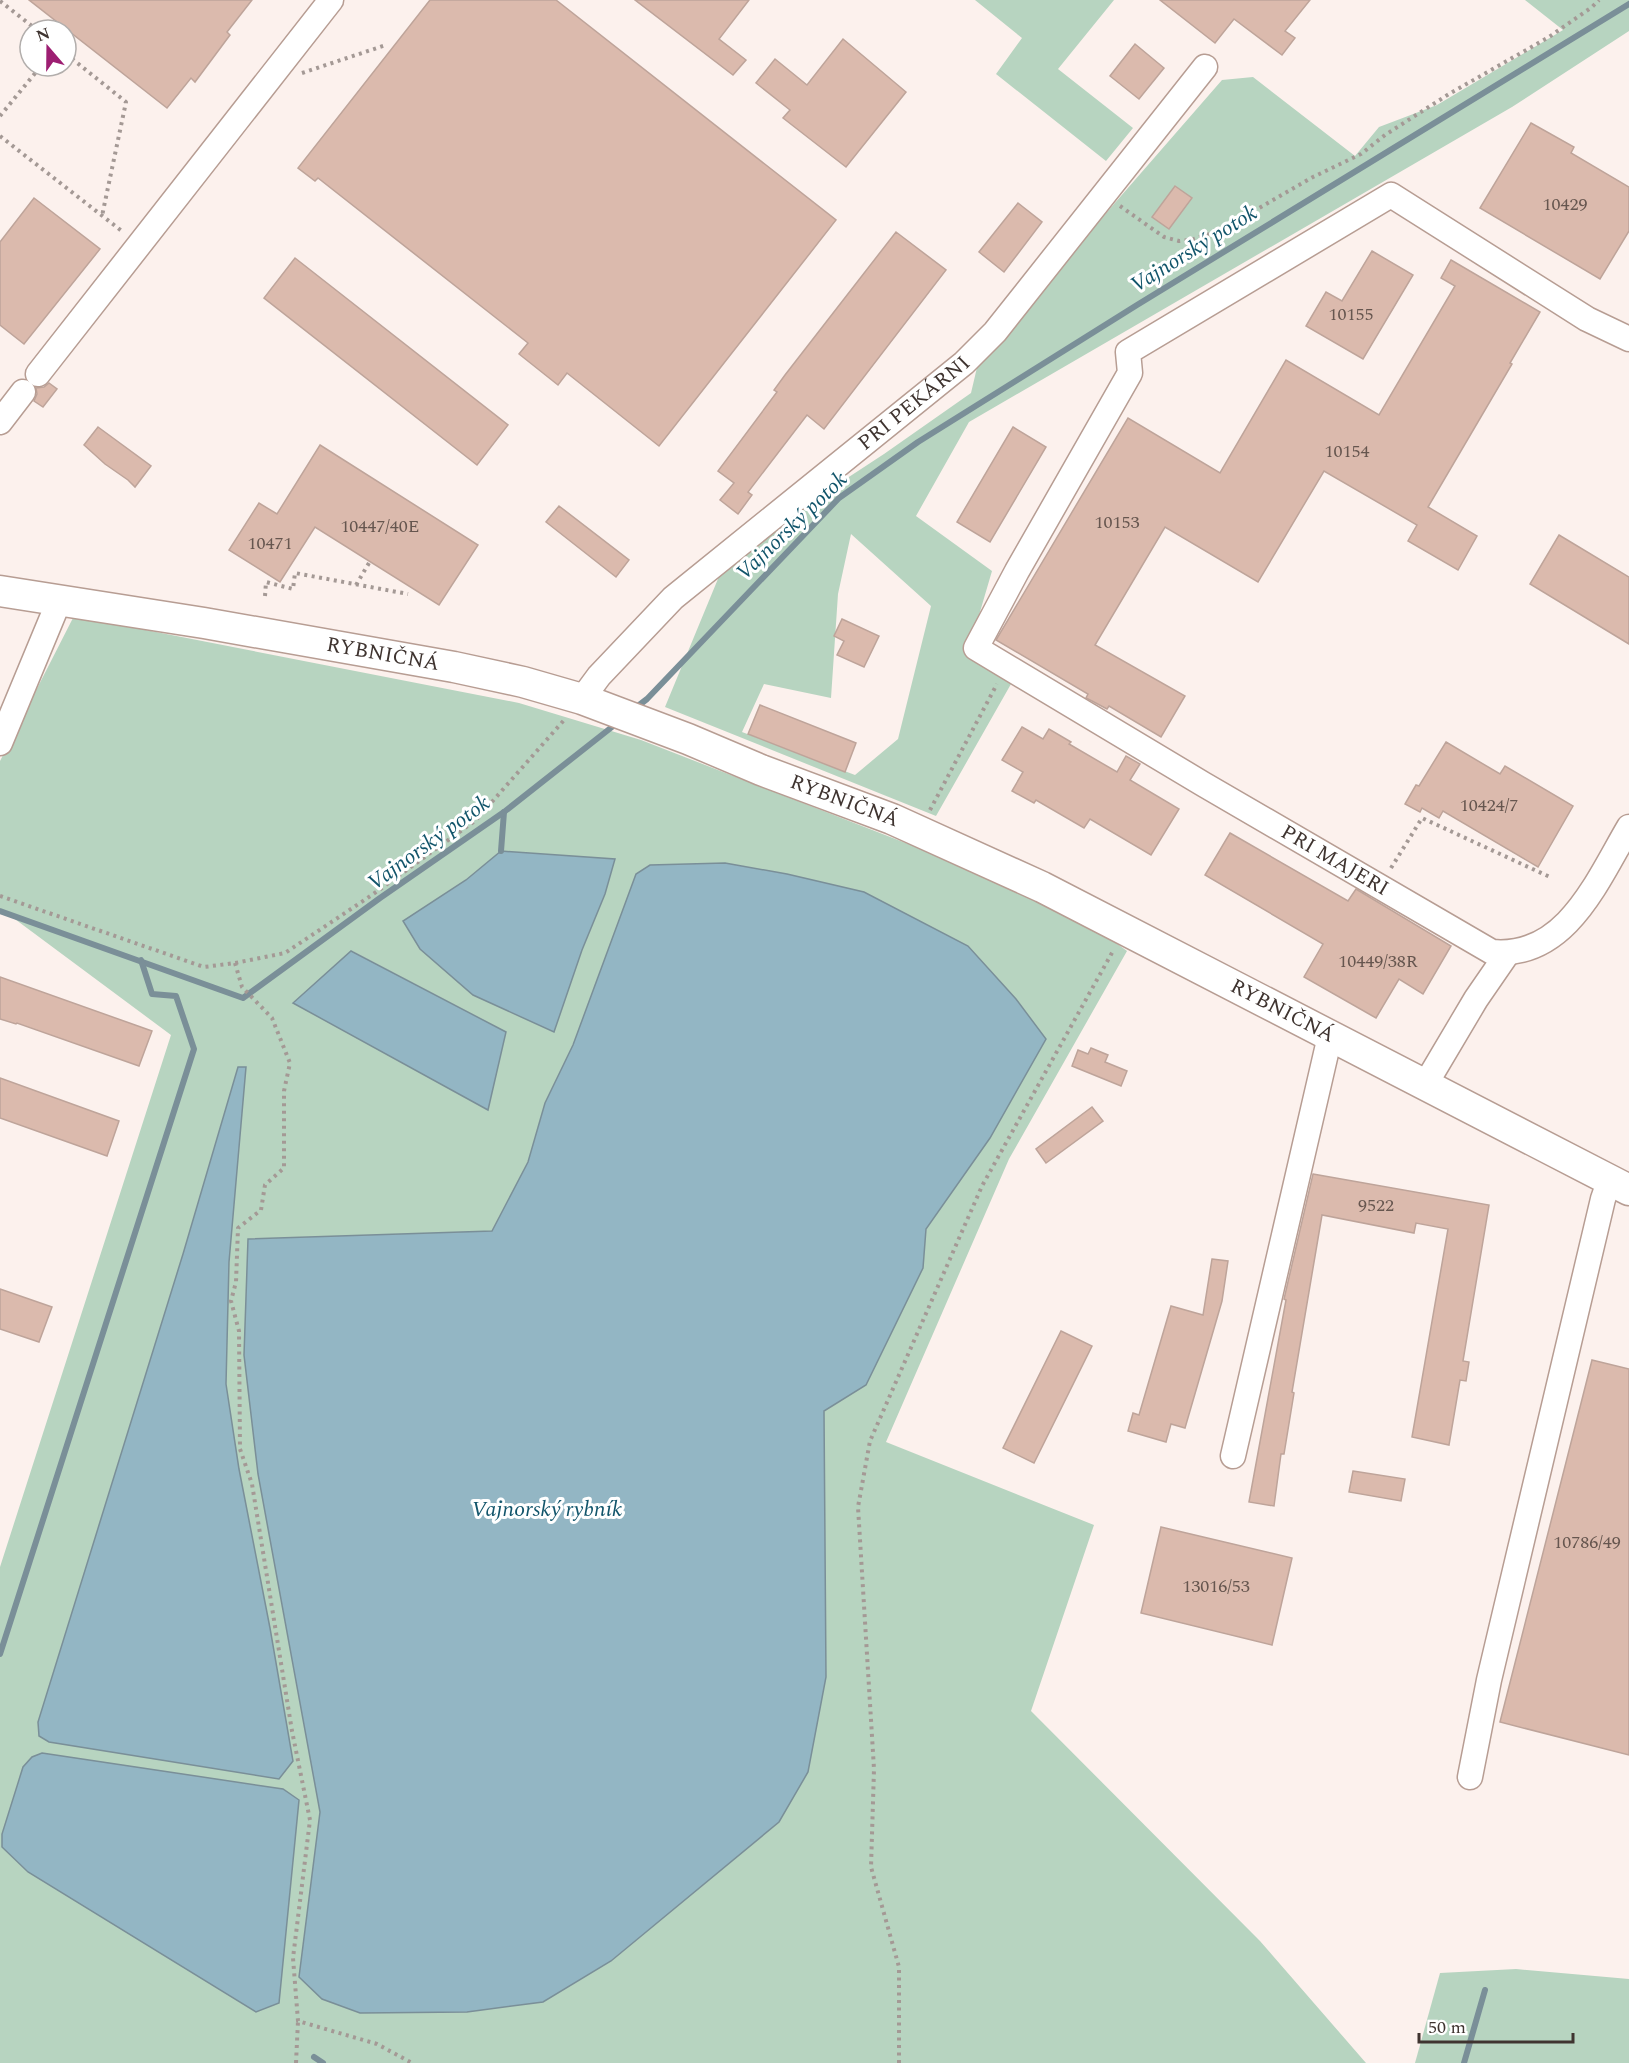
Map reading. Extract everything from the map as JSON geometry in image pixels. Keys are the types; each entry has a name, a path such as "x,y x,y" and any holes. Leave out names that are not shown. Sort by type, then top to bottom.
{"main road":[{"name":"RYBNIČNÁ","path":"0,591 260,633 454,668 523,682 623,714 761,770 925,832 1042,887 1620,1184"}],"street":[{"path":"0,422 331,0"},
{"name":"PRI PEKÁRNI","path":"582,699 599,676 673,598 964,363 995,332 1205,67"},
{"name":"PRI MAJERI","path":"1507,954 1492,952 1379,887 976,648 1017,571 1130,373 1128,352 1391,195 1587,319 1629,339"},
{"path":"6,719 60,601"},
{"path":"1425,1084 1476,999 1507,954 1552,938 1576,915 1629,827"},
{"path":"1233,1456 1330,1036"},
{"path":"1470,1777 1497,1646 1603,1199 1620,1184"}],"path":[{"path":"1104,195 1164,237 1179,241 1191,240 1223,229 1313,177 1362,154 1385,135 1449,94 1549,37 1599,0"},
{"path":"0,1 22,18"},
{"path":"78,64 126,102 102,216"},
{"path":"0,116 31,78"},
{"path":"0,136 139,245"},
{"path":"356,585 369,563"},
{"path":"265,596 267,582 293,589 295,573 408,594"},
{"path":"928,814 1006,666"},
{"path":"0,896 204,967 236,963 285,952 372,895 476,820 582,699"},
{"path":"1379,887 1422,818 1550,877"},
{"path":"899,2063 899,1967 871,1867 874,1769 858,1506 870,1441 982,1186 1125,929"},
{"path":"236,963 243,987 272,1018 290,1064 284,1090 284,1168 265,1185 261,1210 238,1228 236,1282 231,1301 239,1330 240,1449 252,1484 292,1731 310,1820 293,1958 298,2021 296,2063"},
{"path":"298,2021 377,2044 412,2063"}],"green space":[{"path":"975,0 1114,0 1058,69 1133,128 1106,161 996,74 1022,38"},
{"path":"1525,0 1629,0 1629,31 1512,107 969,422 916,516 992,571 967,656 1011,684 936,816 665,707 720,574 777,524 884,454 971,393 979,359 1222,80 1253,77 1355,156 1379,127 1437,105 1563,30","holes":["851,534 931,606 898,739 855,775 742,732 764,684 831,698 838,594"]},
{"path":"74,616 519,703 641,740 921,849 1093,926 1127,951 1009,1159 886,1442 1094,1525 1031,1711 1260,1941 1366,2063 0,2063 0,1567 171,1035 0,908 0,761","holes":["501,851 614,859 605,894 582,950 403,922 466,880","725,863 787,874 863,892 968,946 1046,1039 990,1138 926,1229 923,1268 866,1385 824,1411 826,1677 779,1822 611,1961 467,2012 361,2013 322,1999 299,1977 320,1812 281,1600 248,1239 492,1231 528,1162 545,1103 573,1045 650,865","352,951 506,1032 488,1109"]},
{"path":"1516,1969 1629,1979 1629,2063 1415,2063 1440,1973"}],"water":[{"path":"501,851 615,859 605,894 582,950 554,1032 473,995 420,949 403,921 466,880"},
{"name":"Vajnorský rybník","path":"725,863 787,874 864,892 968,946 1016,999 1046,1039 990,1138 926,1229 923,1268 866,1385 824,1411 826,1677 808,1772 779,1822 611,1961 543,2002 467,2012 360,2013 322,1999 299,1977 320,1812 258,1474 244,1355 248,1239 492,1231 528,1162 545,1103 573,1045 636,874 650,865"},
{"path":"351,951 506,1032 488,1110 293,1003"},
{"path":"238,1067 246,1067 229,1262 226,1384 239,1469 293,1761 279,1779 49,1742 39,1736 38,1722 183,1254"},
{"path":"42,1753 283,1789 299,1800 279,2003 256,2012 28,1872 2,1847 2,1834 23,1767 32,1757"}],"building":[{"path":"29,0 252,0 227,32 230,35 195,82 191,78 167,108 78,38 78,18 52,18"},
{"path":"430,0 556,0 836,220 659,446 567,373 558,385 519,354 528,343 318,178 315,181 298,168"},
{"path":"635,0 749,0 719,39 746,60 733,75"},
{"path":"1160,0 1310,0 1285,31 1295,38 1282,55 1234,19 1215,43"},
{"path":"843,39 906,92 846,167 783,118 790,110 756,83 775,59 807,85"},
{"path":"1135,44 1164,68 1139,99 1110,76"},
{"path":"1531,123 1574,147 1571,153 1629,187 1629,231 1600,279 1480,208"},
{"path":"1175,186 1192,198 1169,229 1152,217"},
{"path":"34,198 100,249 24,344 0,325 0,242"},
{"path":"1018,203 1042,222 1004,272 979,252"},
{"path":"896,232 946,270 824,429 807,415 748,492 752,495 738,514 720,500 734,483 718,471 777,392 774,390 785,375"},
{"path":"1372,251 1413,275 1363,359 1306,326 1326,292 1342,301"},
{"path":"295,258 508,425 477,465 264,298"},
{"path":"1451,260 1540,312 1428,507 1477,536 1458,570 1408,541 1417,525 1324,471 1258,582 1165,527 1095,645 1185,696 1161,737 1109,706 1107,709 1086,698 1088,694 996,640 1128,418 1220,473 1286,360 1379,415 1455,286 1441,278"},
{"path":"49,383 57,389 43,407 34,401 37,394 36,388 44,387"},
{"path":"98,427 151,466 135,487 84,445"},
{"path":"1013,427 1046,447 990,542 957,522"},
{"path":"320,445 478,545 439,605 315,527 280,582 229,550 259,503 277,514"},
{"path":"559,506 629,560 616,577 546,522"},
{"path":"1559,535 1629,577 1629,644 1530,584"},
{"path":"842,619 879,636 864,667 837,655 844,641 834,636"},
{"path":"760,705 856,743 845,772 748,734"},
{"path":"1022,727 1043,739 1049,729 1071,742 1069,744 1117,772 1126,756 1140,764 1130,780 1179,809 1151,855 1090,819 1084,828 1036,800 1034,803 1012,791 1023,772 1002,760"},
{"path":"1446,742 1500,774 1505,766 1573,806 1538,867 1443,811 1439,818 1422,808 1420,812 1405,804"},
{"path":"1230,833 1348,901 1356,889 1451,946 1423,994 1399,979 1376,1018 1304,977 1323,944 1205,875"},
{"path":"0,977 152,1031 139,1066 0,1019"},
{"path":"1091,1048 1108,1055 1105,1062 1127,1071 1121,1086 1072,1066 1078,1050 1088,1054"},
{"path":"0,1078 119,1121 107,1156 0,1118"},
{"path":"1092,1107 1103,1121 1046,1163 1036,1149"},
{"path":"1313,1174 1489,1205 1463,1361 1469,1362 1466,1381 1460,1380 1449,1445 1412,1437 1448,1229 1416,1223 1414,1233 1322,1215 1274,1506 1249,1502 1286,1300 1284,1299"},
{"path":"1212,1259 1228,1261 1222,1301 1185,1428 1171,1424 1166,1442 1128,1431 1133,1413 1139,1415 1171,1306 1203,1315"},
{"path":"0,1289 52,1307 39,1342 0,1329"},
{"path":"1061,1331 1092,1346 1034,1463 1003,1448"},
{"path":"1592,1360 1629,1369 1629,1755 1500,1722"},
{"path":"1353,1471 1405,1479 1401,1501 1349,1492"},
{"path":"1161,1527 1292,1558 1272,1645 1141,1613"}],"waterway":[{"name":"Vajnorský potok","path":"634,709 647,699 839,498 918,442 1629,4"},
{"name":"Vajnorský potok","path":"0,911 243,998 380,898 504,812 617,723"},
{"path":"501,851 504,812"},
{"path":"0,1654 194,1049 176,996 152,994 141,960"},
{"path":"1464,2063 1485,1990"},
{"path":"314,2057 323,2063"}]}
